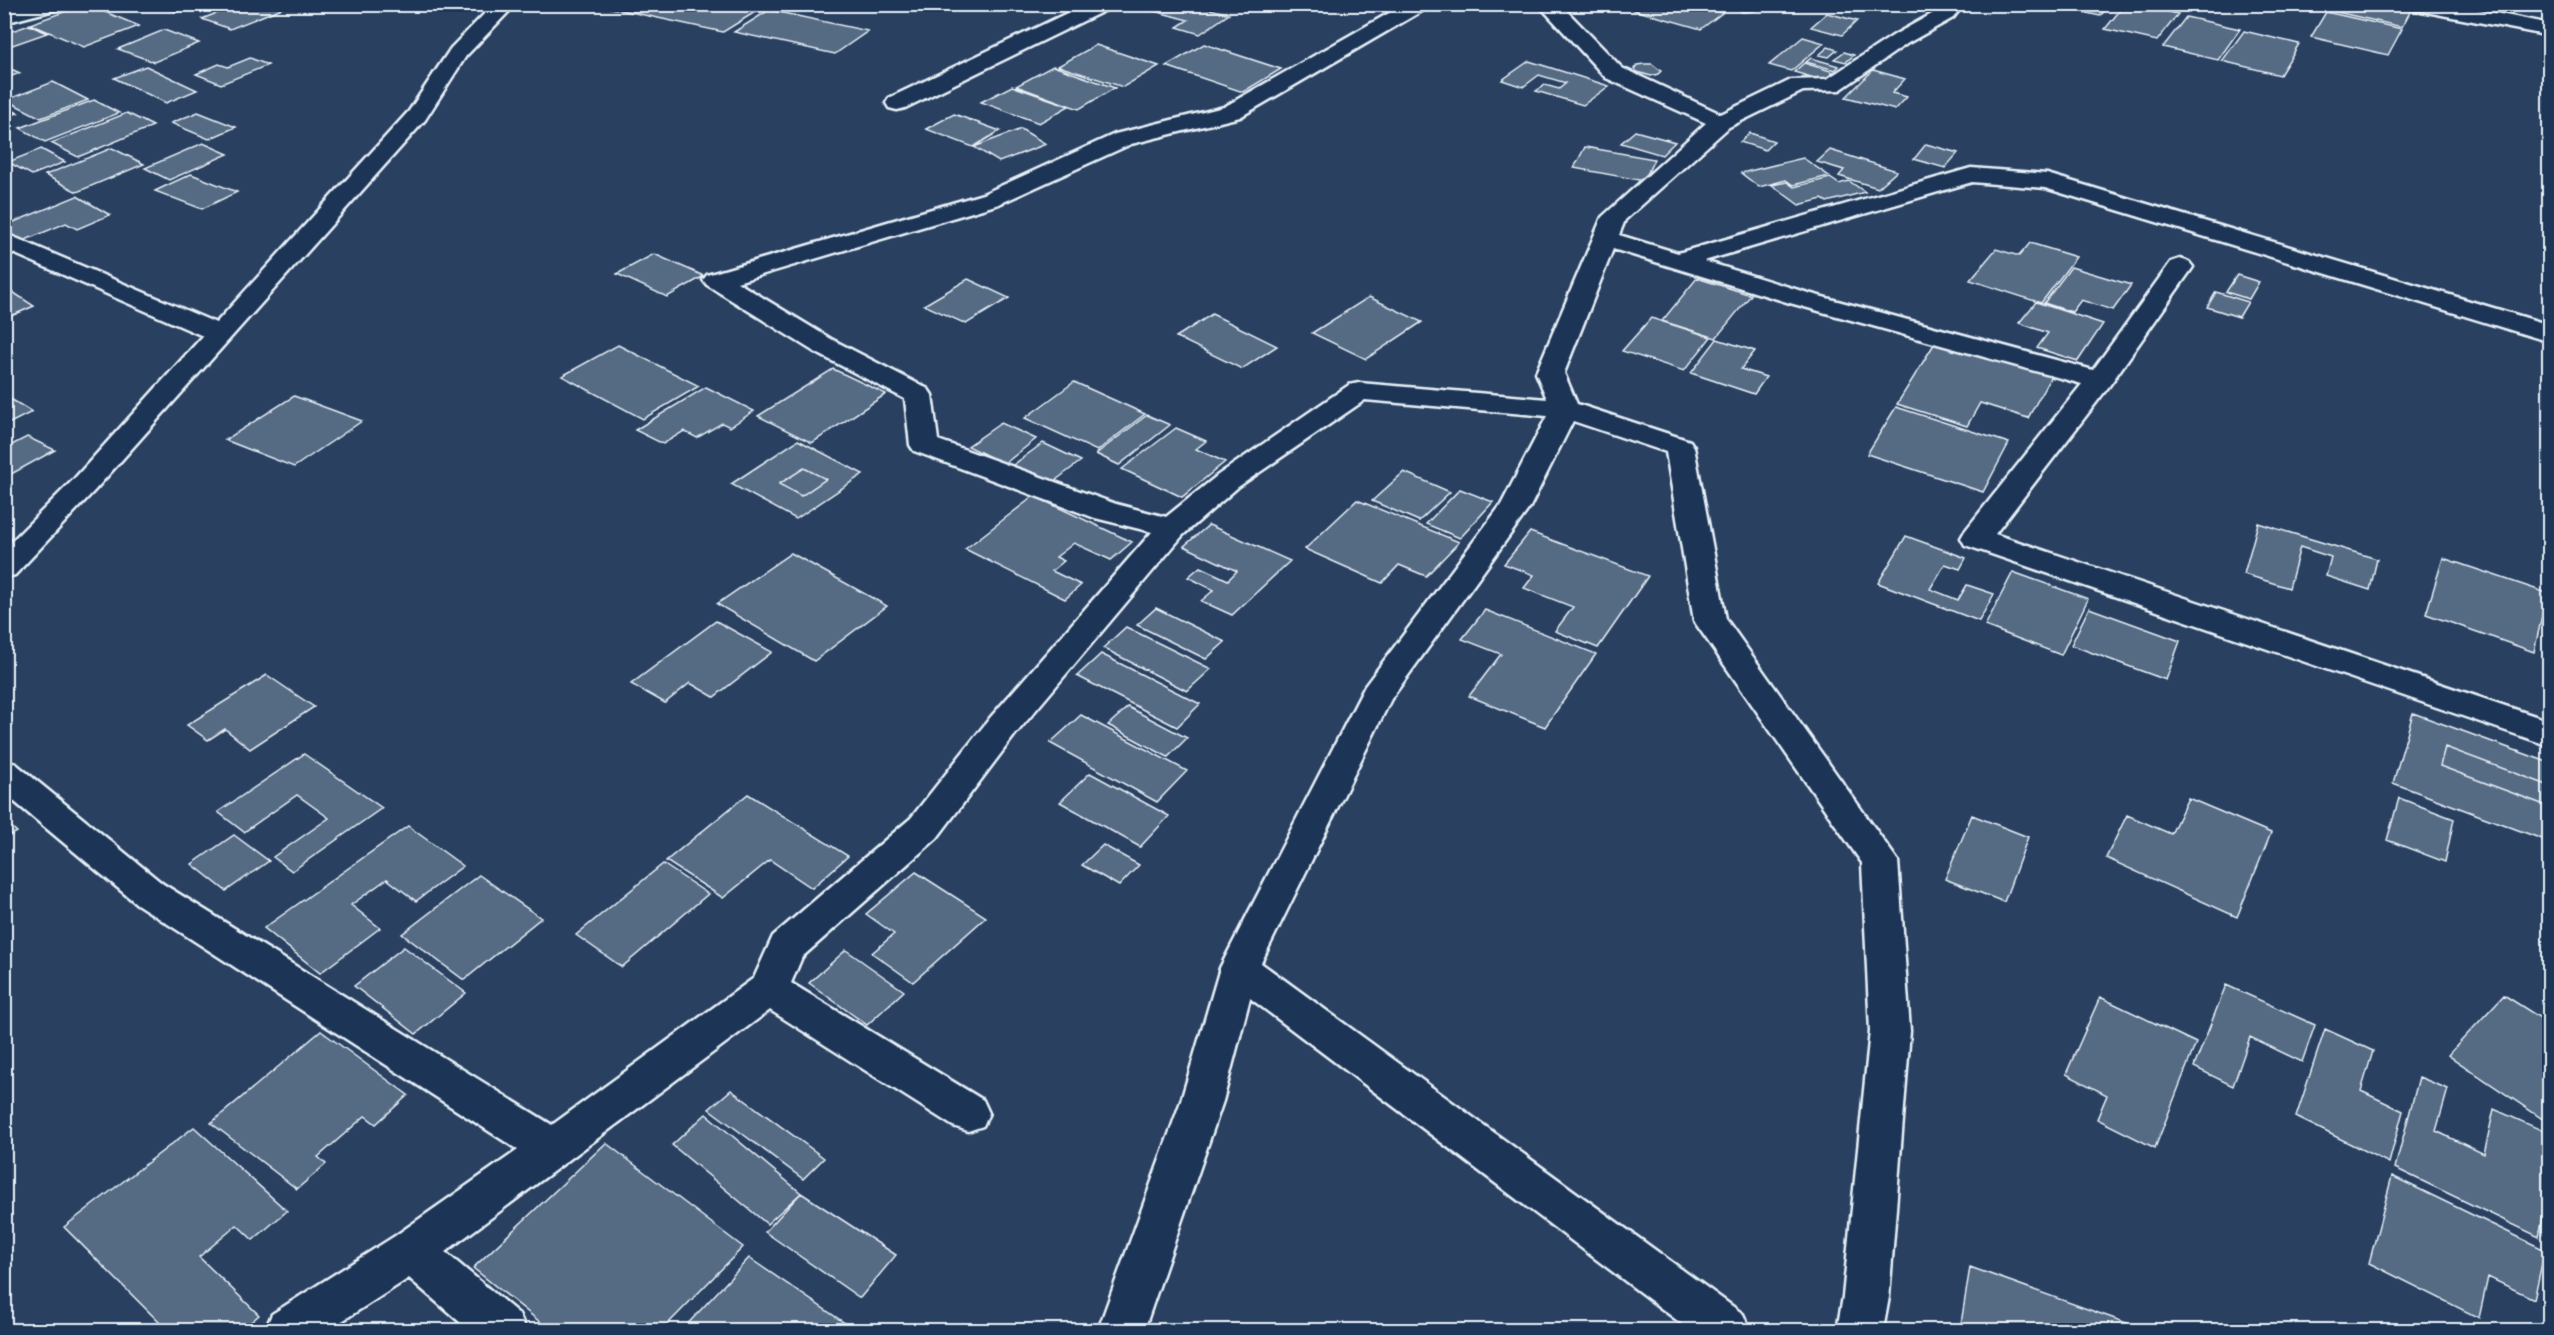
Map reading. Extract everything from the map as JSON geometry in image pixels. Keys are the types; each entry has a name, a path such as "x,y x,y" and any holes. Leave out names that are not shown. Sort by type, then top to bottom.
{"street":[{"path":"4,16 55,4"},
{"path":"4,568 19,540 84,485 417,116 458,52 506,4"},
{"path":"897,103 1102,4"},
{"path":"1172,528 1106,511 924,444 918,395 822,345 716,280 991,199 1122,139 1232,112 1420,4"},
{"path":"1548,4 1614,73 1721,122"},
{"path":"1121,1330 1202,1101 1239,968 1377,694 1515,507 1565,409 1550,373 1614,217 1721,122 1799,85 1832,85 1901,39 1946,14 1954,4"},
{"path":"2416,4 2550,30"},
{"path":"1678,261 1971,175 2047,181 2550,334"},
{"path":"1605,239 1799,298 2099,380"},
{"path":"4,240 220,334"},
{"path":"2180,267 2099,380 1976,538 2550,734"},
{"path":"288,1330 411,1251 769,989 787,947 924,828 1002,727 1172,528 1228,481 1359,391 1565,409 1680,447 1710,621 1880,861 1890,1031 1866,1298 1860,1330"},
{"path":"4,773 150,894 553,1149"},
{"path":"1239,968 1727,1330"},
{"path":"769,989 968,1113"},
{"path":"411,1251 503,1330"}],"building":[{"path":"86,4 139,26 84,47 30,24"},
{"path":"158,4 197,4 177,12"},
{"path":"239,4 292,4 230,29 202,19"},
{"path":"593,4 739,4 760,9 723,32"},
{"path":"1138,4 1191,4 1229,14 1200,34 1177,27 1188,20 1136,6"},
{"path":"1642,4 1692,4 1722,13 1701,29 1634,10"},
{"path":"2073,4 2111,4 2100,16 2069,9"},
{"path":"2125,4 2136,4 2178,14 2157,41 2105,29"},
{"path":"2331,4 2386,4 2411,10 2402,27 2328,10"},
{"path":"1742,5 1754,8 1754,11 1742,12 1737,9"},
{"path":"769,10 868,31 835,54 734,32"},
{"path":"2326,12 2402,29 2388,55 2311,37"},
{"path":"1827,13 1857,21 1842,35 1811,27"},
{"path":"2186,17 2240,29 2218,60 2163,47"},
{"path":"29,25 47,33 4,48 4,34"},
{"path":"164,30 199,43 154,62 118,49"},
{"path":"2244,31 2299,44 2280,75 2222,61"},
{"path":"1803,37 1824,43 1791,71 1769,65"},
{"path":"1204,44 1281,69 1243,92 1166,66"},
{"path":"1096,45 1159,66 1123,87 1058,66"},
{"path":"1828,47 1837,50 1829,57 1819,55"},
{"path":"1844,52 1854,55 1846,62 1834,59"},
{"path":"250,58 268,65 221,84 196,74 219,64 228,67"},
{"path":"1811,58 1839,66 1835,70 1806,62"},
{"path":"1529,61 1609,86 1583,105 1536,91 1545,85 1559,89 1566,83 1539,75 1523,87 1502,80"},
{"path":"1804,63 1834,72 1825,81 1794,72"},
{"path":"1652,64 1661,71 1651,76 1634,69 1637,65"},
{"path":"4,66 20,73 4,79"},
{"path":"146,66 197,90 166,103 114,78"},
{"path":"1053,66 1115,88 1079,109 1016,86"},
{"path":"1873,70 1905,79 1892,93 1907,97 1895,110 1846,97"},
{"path":"53,82 88,100 41,118 6,100"},
{"path":"1012,86 1069,106 1039,123 981,102"},
{"path":"94,100 119,113 45,142 20,128"},
{"path":"4,106 18,113 4,118"},
{"path":"198,112 236,127 209,139 171,123"},
{"path":"127,113 153,126 78,157 51,143"},
{"path":"954,114 1000,131 973,147 926,129"},
{"path":"1021,129 1046,144 999,162 974,147"},
{"path":"1635,131 1675,142 1662,155 1621,143"},
{"path":"1750,133 1774,141 1765,150 1740,142"},
{"path":"203,143 228,154 169,180 145,168"},
{"path":"1926,144 1958,153 1945,168 1914,159"},
{"path":"1585,147 1654,159 1644,181 1574,168"},
{"path":"112,148 144,164 77,192 45,175"},
{"path":"41,149 65,162 32,175 8,162"},
{"path":"1830,150 1897,171 1878,188 1839,176 1844,170 1817,162"},
{"path":"1803,158 1829,176 1793,185 1786,180 1759,187 1741,173"},
{"path":"191,174 237,192 202,209 155,191"},
{"path":"1830,178 1839,184 1849,181 1865,192 1827,202 1822,199 1799,205 1772,185 1787,182 1794,187"},
{"path":"77,196 110,215 77,229 66,223 23,241 4,231 4,226"},
{"path":"2030,243 2076,257 2041,303 1970,280 1996,249 2019,256"},
{"path":"654,254 704,276 667,297 617,274"},
{"path":"2071,267 2131,285 2113,310 2081,300 2072,312 2044,303"},
{"path":"2237,275 2259,282 2249,299 2226,292"},
{"path":"1697,278 1751,295 1716,338 1662,321"},
{"path":"968,279 1009,298 966,324 924,305"},
{"path":"8,289 34,306 4,319 4,291"},
{"path":"2216,292 2248,302 2239,317 2207,307"},
{"path":"1369,297 1422,322 1366,359 1312,333"},
{"path":"2036,302 2103,324 2078,361 2037,348 2048,333 2019,323"},
{"path":"1212,314 1277,346 1242,369 1176,337"},
{"path":"1651,318 1711,337 1684,371 1622,351"},
{"path":"1717,339 1755,351 1741,369 1766,377 1754,394 1691,373"},
{"path":"1936,341 2051,376 2028,418 1980,403 1967,426 1897,404"},
{"path":"618,345 699,386 643,419 562,376"},
{"path":"833,369 886,394 812,443 758,416"},
{"path":"1074,382 1145,414 1097,451 1025,418"},
{"path":"706,387 754,411 730,427 722,423 697,438 684,431 663,444 635,430"},
{"path":"4,395 32,412 4,426"},
{"path":"294,396 362,421 294,467 225,440"},
{"path":"1896,407 2009,443 1983,492 1867,454"},
{"path":"1147,415 1170,425 1119,465 1096,454"},
{"path":"1001,423 1036,439 1004,464 968,446"},
{"path":"1176,428 1206,441 1196,449 1225,462 1182,497 1122,469"},
{"path":"27,437 55,450 4,478 4,449"},
{"path":"798,440 863,474 796,519 731,484","holes":["804,468 826,479 801,496 779,484"]},
{"path":"1043,443 1081,461 1048,486 1009,468"},
{"path":"804,468 826,479 801,496 779,484"},
{"path":"1404,472 1450,492 1419,521 1372,501"},
{"path":"1460,489 1493,502 1460,538 1426,524"},
{"path":"1034,496 1132,542 1111,560 1074,543 1056,557 1064,561 1052,571 1081,585 1065,599 965,549"},
{"path":"1357,500 1459,542 1426,576 1399,565 1382,583 1305,549"},
{"path":"2258,523 2377,559 2370,590 2326,576 2331,557 2300,547 2289,588 2244,574"},
{"path":"1209,525 1290,561 1232,615 1201,601 1214,590 1188,577 1200,567 1228,580 1237,571 1184,546"},
{"path":"1530,532 1648,576 1598,648 1555,631 1573,607 1524,588 1534,575 1504,564"},
{"path":"1906,536 1966,558 1960,569 1945,564 1930,589 1958,600 1967,585 1994,594 1979,621 1878,583"},
{"path":"791,553 887,606 814,661 717,604"},
{"path":"2443,558 2547,593 2534,652 2426,614"},
{"path":"2013,572 2088,599 2061,655 1985,626"},
{"path":"1156,608 1225,642 1206,659 1137,625"},
{"path":"2089,608 2180,641 2166,680 2071,645"},
{"path":"1485,610 1596,654 1545,727 1469,696 1501,654 1462,639"},
{"path":"716,621 772,652 714,697 690,683 665,703 631,684"},
{"path":"1126,627 1211,669 1187,691 1103,648"},
{"path":"1101,654 1200,704 1177,727 1077,676"},
{"path":"267,675 314,707 250,749 225,729 208,740 187,725"},
{"path":"1128,707 1187,738 1168,757 1108,725"},
{"path":"2413,713 2550,763 2550,786 2445,747 2440,766 2550,807 2550,842 2393,783"},
{"path":"1081,715 1187,771 1157,802 1050,743"},
{"path":"2445,747 2550,786 2550,807 2440,766"},
{"path":"304,754 382,808 292,871 273,857 329,818 297,795 244,832 218,812"},
{"path":"1090,773 1169,816 1140,847 1060,802"},
{"path":"748,794 848,856 812,888 770,860 723,898 666,861"},
{"path":"2188,798 2271,833 2237,917 2106,858 2127,815 2171,834"},
{"path":"2399,798 2454,819 2445,862 2387,840"},
{"path":"1972,815 2028,837 2004,902 1945,879"},
{"path":"4,820 17,832 4,839"},
{"path":"408,826 463,866 416,901 387,879 351,905 380,928 320,973 264,928"},
{"path":"234,835 269,861 226,891 192,864"},
{"path":"1103,845 1139,865 1119,886 1082,865"},
{"path":"663,864 708,894 622,967 576,935"},
{"path":"916,872 986,917 913,982 872,953 894,934 866,914"},
{"path":"479,875 541,918 464,980 402,934"},
{"path":"404,947 466,993 416,1034 354,986"},
{"path":"846,950 904,991 867,1025 809,983"},
{"path":"2226,985 2315,1025 2302,1062 2250,1037 2233,1086 2194,1067"},
{"path":"2504,995 2550,1024 2550,1124 2448,1055"},
{"path":"2100,997 2196,1043 2155,1148 2097,1119 2107,1095 2066,1074"},
{"path":"2325,1029 2373,1051 2361,1091 2403,1111 2389,1163 2296,1117"},
{"path":"321,1031 408,1095 376,1124 365,1116 318,1157 326,1164 297,1189 211,1123"},
{"path":"2419,1077 2448,1089 2436,1131 2484,1154 2494,1109 2550,1134 2550,1185 2539,1237 2395,1168"},
{"path":"731,1090 824,1158 803,1179 709,1109"},
{"path":"706,1114 801,1193 767,1224 672,1145"},
{"path":"194,1127 287,1211 253,1240 237,1225 199,1257 259,1315 242,1330 167,1330 64,1227"},
{"path":"606,1143 743,1247 662,1330 550,1330 473,1268"},
{"path":"2392,1176 2545,1250 2534,1299 2488,1277 2479,1318 2369,1263"},
{"path":"801,1193 896,1255 860,1298 765,1232"},
{"path":"749,1258 855,1330 682,1330"},
{"path":"1970,1267 2146,1330 1960,1330"}]}
